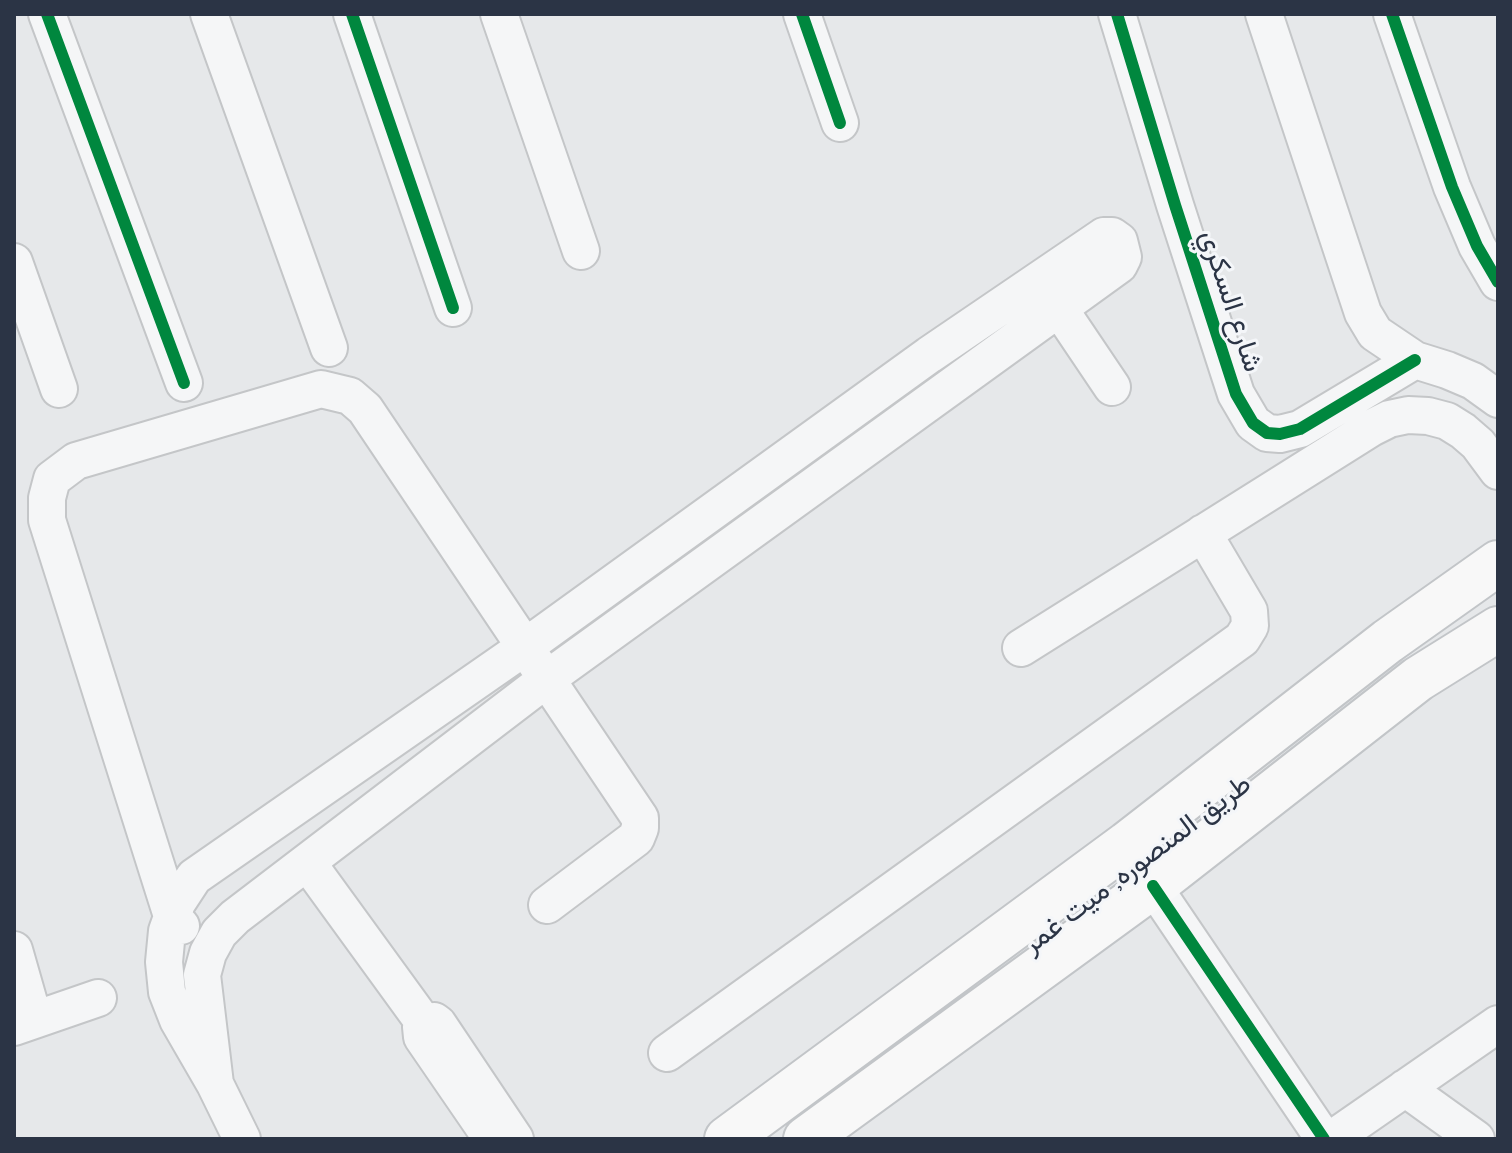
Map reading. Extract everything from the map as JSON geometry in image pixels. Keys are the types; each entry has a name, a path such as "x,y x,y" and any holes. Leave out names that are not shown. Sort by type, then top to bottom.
{"main road":[{"name":"طريق المنصوره, ميت غمر","path":"727,1139 1127,844 1388,641 1498,563"},
{"name":"طريق المنصوره, ميت غمر","path":"806,1139 1153,886 1418,679 1498,629"}],"street":[{"path":"47,14 184,383"},
{"path":"209,14 329,348"},
{"path":"352,14 453,308"},
{"path":"499,14 581,251"},
{"path":"802,14 840,123"},
{"name":"شارع السكري","path":"1117,14 1236,394 1253,423 1267,433 1280,434 1300,429 1415,360"},
{"path":"1264,14 1363,313 1375,333 1415,360 1473,381 1498,399"},
{"path":"1392,14 1452,187 1477,246 1498,282"},
{"path":"215,1084 202,997 202,975 208,953 219,933 235,917 548,678 1119,265 1123,257 1119,241 1112,236 1096,239 929,355 525,647 194,877 177,903 167,931 164,962 167,992 178,1020 242,1139"},
{"path":"14,262 59,389"},
{"path":"1039,279 1112,387"},
{"path":"929,355 951,386"},
{"path":"208,953 172,916 47,520 47,498 52,479 76,461 321,389 350,396 365,409 640,818 636,838 547,905"},
{"path":"1021,648 1389,419 1408,415 1447,421 1478,444 1498,471"},
{"path":"757,480 778,511"},
{"path":"667,1053 1242,639 1250,626 1249,611 1203,533"},
{"path":"307,862 424,1023"},
{"path":"1153,886 1324,1139"},
{"path":"14,950 24,1024 98,998"},
{"path":"492,1139 422,1037 421,1027 424,1023 438,1024 515,1139"},
{"path":"1332,1139 1498,1024"},
{"path":"1405,1088 1476,1139"}],"cycle path":[{"path":"47,14 184,383"},
{"path":"352,14 453,308"},
{"path":"802,14 840,123"},
{"path":"1117,14 1236,394 1253,423 1267,433 1280,434 1300,429 1415,360"},
{"path":"1392,14 1452,187 1477,246 1498,282"},
{"path":"1153,886 1324,1139"}]}
